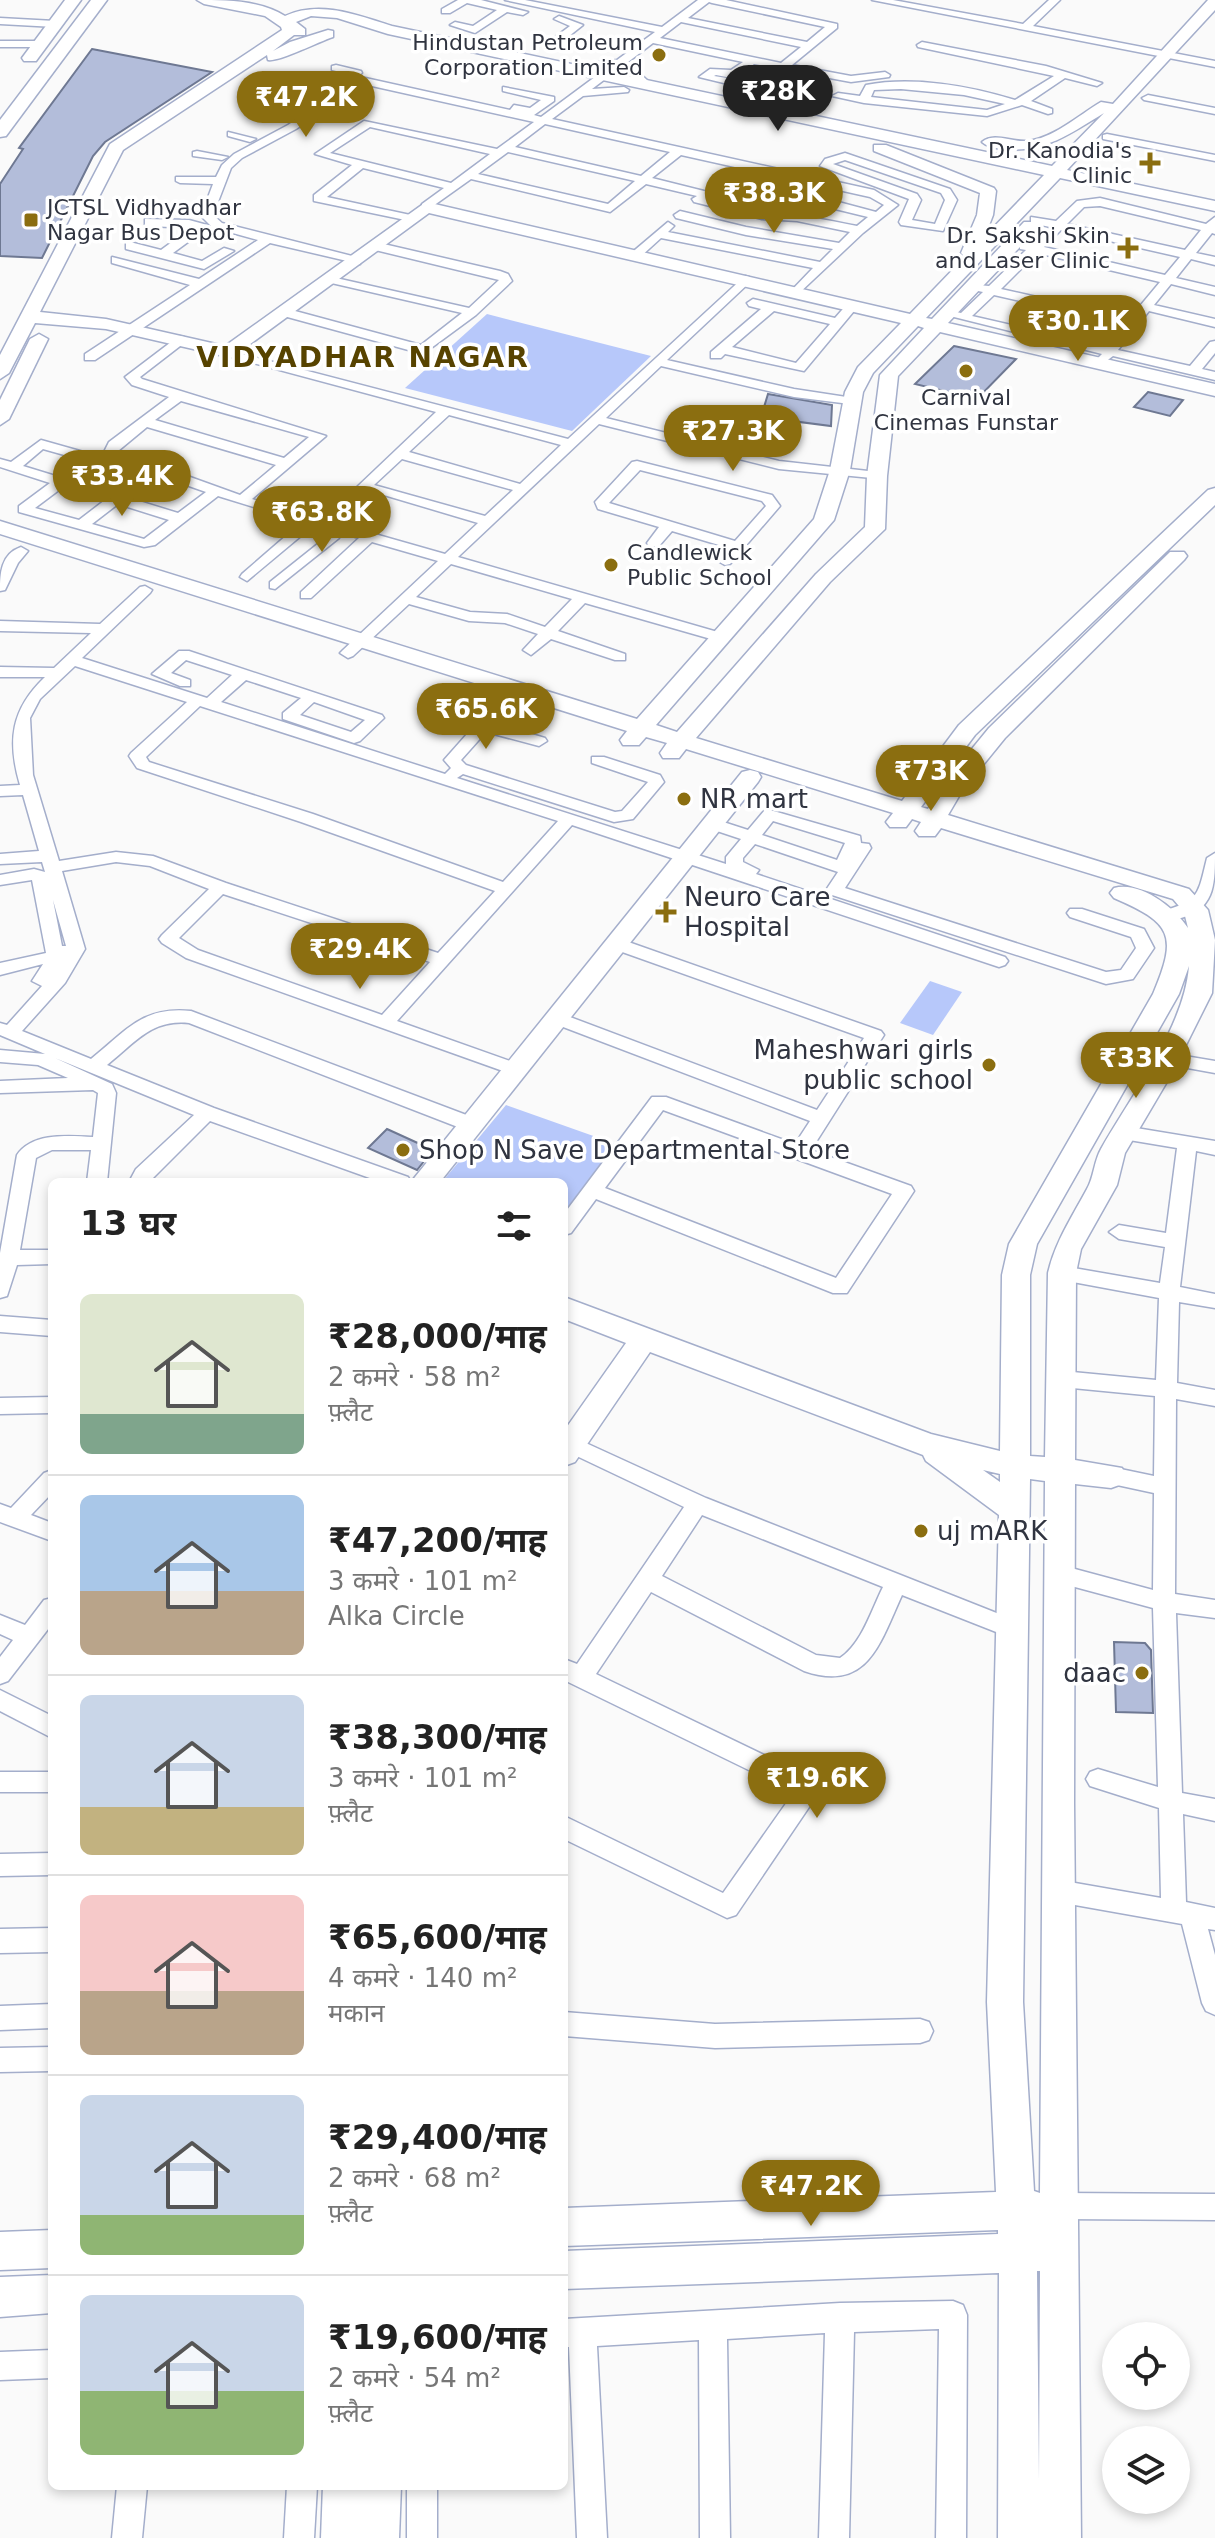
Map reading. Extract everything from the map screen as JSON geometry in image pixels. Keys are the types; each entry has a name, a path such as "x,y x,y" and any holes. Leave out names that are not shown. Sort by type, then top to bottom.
{"main road":[{"path":"17,76 73,0"},
{"path":"0,132 99,0"}],"street":[{"path":"204,0 270,13 299,31 380,37 569,73 623,63"},
{"path":"247,0 296,8 350,8 388,30 569,73 594,84 852,133 1026,146 1047,141 1143,91 1215,111"},
{"path":"446,11 466,0 665,31"},
{"path":"228,352 356,261 705,0"},
{"path":"712,0 833,26 783,67"},
{"path":"877,0 1215,64"},
{"path":"1024,29 1055,0"},
{"path":"636,734 824,520 840,470 854,392 865,371 965,265 1107,137 1215,1"},
{"path":"455,25 475,30 512,5"},
{"path":"0,419 116,147 278,41 289,31 289,18 296,13 316,8"},
{"path":"0,373 49,307 135,144 277,55 303,41 355,25 350,8"},
{"path":"544,11 578,25 550,46"},
{"path":"680,19 810,46"},
{"path":"0,21 55,24"},
{"path":"489,21 510,24"},
{"path":"982,288 1013,243 1035,220 1060,178 1143,91 1169,56 1215,26"},
{"path":"1066,49 1077,39"},
{"path":"653,40 742,68 783,67 874,83 1018,102 1048,111"},
{"path":"6,47 41,44"},
{"path":"922,45 1046,69 1093,82 1101,70"},
{"path":"1136,51 1169,56"},
{"path":"1056,59 1016,95 932,77 901,74 841,90 864,100 983,113 1018,102 1062,74"},
{"path":"623,63 645,84"},
{"path":"336,68 541,122 874,194 888,200 915,200"},
{"path":"264,242 211,222 207,216 213,181 222,157 350,73 357,73"},
{"path":"400,85 416,75"},
{"path":"200,199 238,156 305,118 361,80 457,90 532,112 550,99 507,89"},
{"path":"864,100 874,83"},
{"path":"594,84 645,84 1060,178 1215,206"},
{"path":"304,88 323,92"},
{"path":"290,114 305,118"},
{"path":"453,187 321,154 368,123 644,180 762,215 797,217 859,230"},
{"path":"852,133 988,191 985,215 965,265"},
{"path":"232,134 250,139"},
{"path":"1107,137 1215,158"},
{"path":"469,175 610,208 677,152"},
{"path":"197,154 222,157"},
{"path":"845,156 946,191 951,200 939,228 905,222 915,200 902,192 826,166 837,157 845,156"},
{"path":"361,164 318,198 411,219"},
{"path":"635,255 737,165"},
{"path":"1060,178 1213,224"},
{"path":"180,179 213,181"},
{"path":"716,184 786,201 831,204 878,216"},
{"path":"888,200 902,192"},
{"path":"796,292 859,230 892,205 888,200"},
{"path":"676,747 823,578 875,529 877,476 889,375 982,288 1033,249 1081,204 1089,202 1213,224"},
{"path":"426,207 914,319 950,319 1106,357 1215,390"},
{"path":"680,215 746,231 843,247"},
{"path":"1035,220 1215,261"},
{"path":"149,222 201,227 245,240 356,261"},
{"path":"1106,357 1213,224"},
{"path":"163,255 201,227"},
{"path":"658,234 823,266"},
{"path":"130,246 204,265 245,240"},
{"path":"90,357 264,242"},
{"path":"1013,243 1215,291"},
{"path":"284,312 423,350 506,281 504,277 375,246"},
{"path":"116,260 201,284"},
{"path":"331,279 472,312"},
{"path":"354,647 745,280"},
{"path":"982,288 1133,323"},
{"path":"879,311 932,301"},
{"path":"753,303 838,322"},
{"path":"783,390 853,305"},
{"path":"49,307 135,327 573,444"},
{"path":"699,371 771,307"},
{"path":"1146,307 1215,323"},
{"path":"879,311 893,341"},
{"path":"950,319 1106,357 1215,376"},
{"path":"179,340 132,377 137,382 179,396 319,436 242,500"},
{"path":"1193,371 1215,345"},
{"path":"723,349 799,368"},
{"path":"659,362 853,402"},
{"path":"179,396 114,445 111,452 212,493"},
{"path":"446,410 364,487 489,522"},
{"path":"598,420 791,467 877,476"},
{"path":"146,422 286,463"},
{"path":"7,465 41,444 723,638"},
{"path":"400,454 523,489"},
{"path":"91,458 24,509 144,543 150,542 212,493"},
{"path":"7,465 181,519"},
{"path":"725,561 773,506 767,498 637,465 602,502 609,508 738,546"},
{"path":"767,498 791,467"},
{"path":"82,525 146,475"},
{"path":"902,815 967,730 1215,494"},
{"path":"930,824 952,788 997,733 1215,519"},
{"path":"247,577 312,520"},
{"path":"654,543 668,526"},
{"path":"0,527 354,647 676,747 852,791 902,815"},
{"path":"275,585 334,535"},
{"path":"306,595 370,536"},
{"path":"0,587 11,562 10,547 145,590 354,647"},
{"path":"277,550 336,568"},
{"path":"98,1178 107,1093 95,1075 5,1031 59,979 76,949 28,790 22,718 33,697 145,590"},
{"path":"531,650 583,597"},
{"path":"407,599 469,616 507,619 620,657"},
{"path":"0,626 104,629"},
{"path":"210,699 160,674 184,654 312,696"},
{"path":"72,660 454,774 614,817 627,815 656,782 654,778 598,760"},
{"path":"0,672 58,673"},
{"path":"243,674 137,756 143,765 307,818 506,889"},
{"path":"454,774 452,760 481,728 491,727 539,741"},
{"path":"676,747 750,777 902,815 1107,887 1157,906 1191,934 1199,993 1167,1059 1112,1153 1103,1185 1067,1249 1062,1273 1058,1891 1060,2538"},
{"path":"454,774 569,819 688,857 1088,974 1106,978 1127,975 1145,948 1138,933 1076,913"},
{"path":"428,1178 750,777"},
{"path":"852,791 899,791 927,780"},
{"path":"952,788 955,810 963,826"},
{"path":"0,791 28,790"},
{"path":"767,815 851,838 854,842 826,897 735,865 734,857 767,815"},
{"path":"385,1023 569,819"},
{"path":"714,824 842,868"},
{"path":"930,824 963,826 1181,894 1196,910"},
{"path":"826,897 863,848"},
{"path":"0,859 50,862 116,857 153,861 220,887 442,960"},
{"path":"1019,2538 1018,2251 1005,2002 1014,1630 1016,1275 1023,1244 1166,994 1191,934 1196,910 1207,891 1215,858"},
{"path":"0,880 34,874 40,876 55,956 50,970 20,1005"},
{"path":"220,887 168,939 192,954 514,1069"},
{"path":"910,923 999,961"},
{"path":"617,944 875,1035 799,1153"},
{"path":"0,969 76,949"},
{"path":"0,1087 95,1075 154,1018 171,1015 191,1017 470,1124"},
{"path":"556,1018 821,1118"},
{"path":"0,1056 41,1059 95,1075 390,1178"},
{"path":"1167,1059 1215,1067"},
{"path":"568,1223 592,1190 659,1102 904,1191 840,1288 592,1190"},
{"path":"141,1178 207,1113"},
{"path":"1124,1133 1215,1148"},
{"path":"0,1291 9,1258 27,1155 35,1146 102,1144"},
{"path":"1187,1144 1169,1292 1164,1602 1171,1801 1215,2003"},
{"path":"1119,1232 1175,1242"},
{"path":"9,1258 48,1257"},
{"path":"1062,1273 1215,1301"},
{"path":"568,1309 927,1445 1015,1466 1111,1476 1167,1487"},
{"path":"0,1324 48,1328"},
{"path":"568,1443 645,1337"},
{"path":"1062,1379 1166,1389 1215,1398"},
{"path":"0,1406 48,1405"},
{"path":"927,1445 1014,1509"},
{"path":"568,1447 698,1504 1014,1630"},
{"path":"7,1515 48,1482"},
{"path":"568,1829 727,1907 810,1788 572,1673 647,1579 698,1504"},
{"path":"7,1515 48,1530"},
{"path":"1060,1574 1164,1602 1215,1609"},
{"path":"647,1579 812,1664 832,1668 848,1666 860,1655 896,1583"},
{"path":"0,1674 48,1612"},
{"path":"0,1624 29,1637"},
{"path":"0,1700 48,1726"},
{"path":"1098,1779 1171,1801 1215,1810"},
{"path":"0,1782 48,1782"},
{"path":"0,1865 48,1864"},
{"path":"1058,1891 1194,1915"},
{"path":"0,1941 48,1940"},
{"path":"0,2018 48,2016"},
{"path":"568,2024 715,2036 920,2031"},
{"path":"0,2060 48,2059"},
{"path":"568,2227 1016,2212 1059,2206 1215,2207"},
{"path":"0,2251 48,2249"},
{"path":"568,2270 1059,2251"},
{"path":"0,2297 48,2294"},
{"path":"592,2538 573,2333 840,2317 953,2315 951,2538"},
{"path":"834,2538 840,2317"},
{"path":"713,2327 715,2538"},
{"path":"0,2366 48,2364"},
{"path":"127,2538 132,2490"},
{"path":"299,2538 302,2490"},
{"path":"342,2538 344,2490"},
{"path":"378,2538 380,2490"},
{"path":"422,2490 422,2538"}],"shaded area":[{"path":"487,314 651,356 572,431 405,388"},
{"path":"930,981 962,992 933,1035 900,1023"},
{"path":"506,1105 616,1144 568,1207 568,1178 445,1178"}],"building":[{"path":"92,49 212,72 105,142 93,156 42,258 0,256 0,184 23,149 19,148"},
{"name":"Carnival Cinemas Funstar","path":"954,346 1016,359 977,399 915,384"},
{"path":"1148,392 1183,400 1170,416 1134,407"},
{"path":"768,394 832,405 831,426 761,417"},
{"name":"Shop N Save Departmental Store","path":"387,1129 433,1150 417,1170 368,1148"},
{"name":"daac","path":"1114,1642 1145,1643 1151,1650 1153,1713 1116,1712"}],"place":[{"name":"Hindustan Petroleum Corporation Limited","path":"659,55"},
{"name":"Dr. Kanodia's Clinic","path":"1150,163"},
{"name":"JCTSL Vidhyadhar Nagar Bus Depot","path":"31,220"},
{"name":"Dr. Sakshi Skin and Laser Clinic","path":"1128,248"},
{"name":"Carnival Cinemas Funstar","path":"966,371"},
{"name":"Candlewick Public School","path":"611,565"},
{"name":"NR mart","path":"684,799"},
{"name":"Neuro Care Hospital","path":"666,912"},
{"name":"Maheshwari girls public school","path":"989,1065"},
{"name":"Shop N Save Departmental Store","path":"403,1150"},
{"name":"uj mARK","path":"921,1531"},
{"name":"daac","path":"1142,1673"}],"district":[{"name":"VIDYADHAR NAGAR","path":"363,357"}]}
